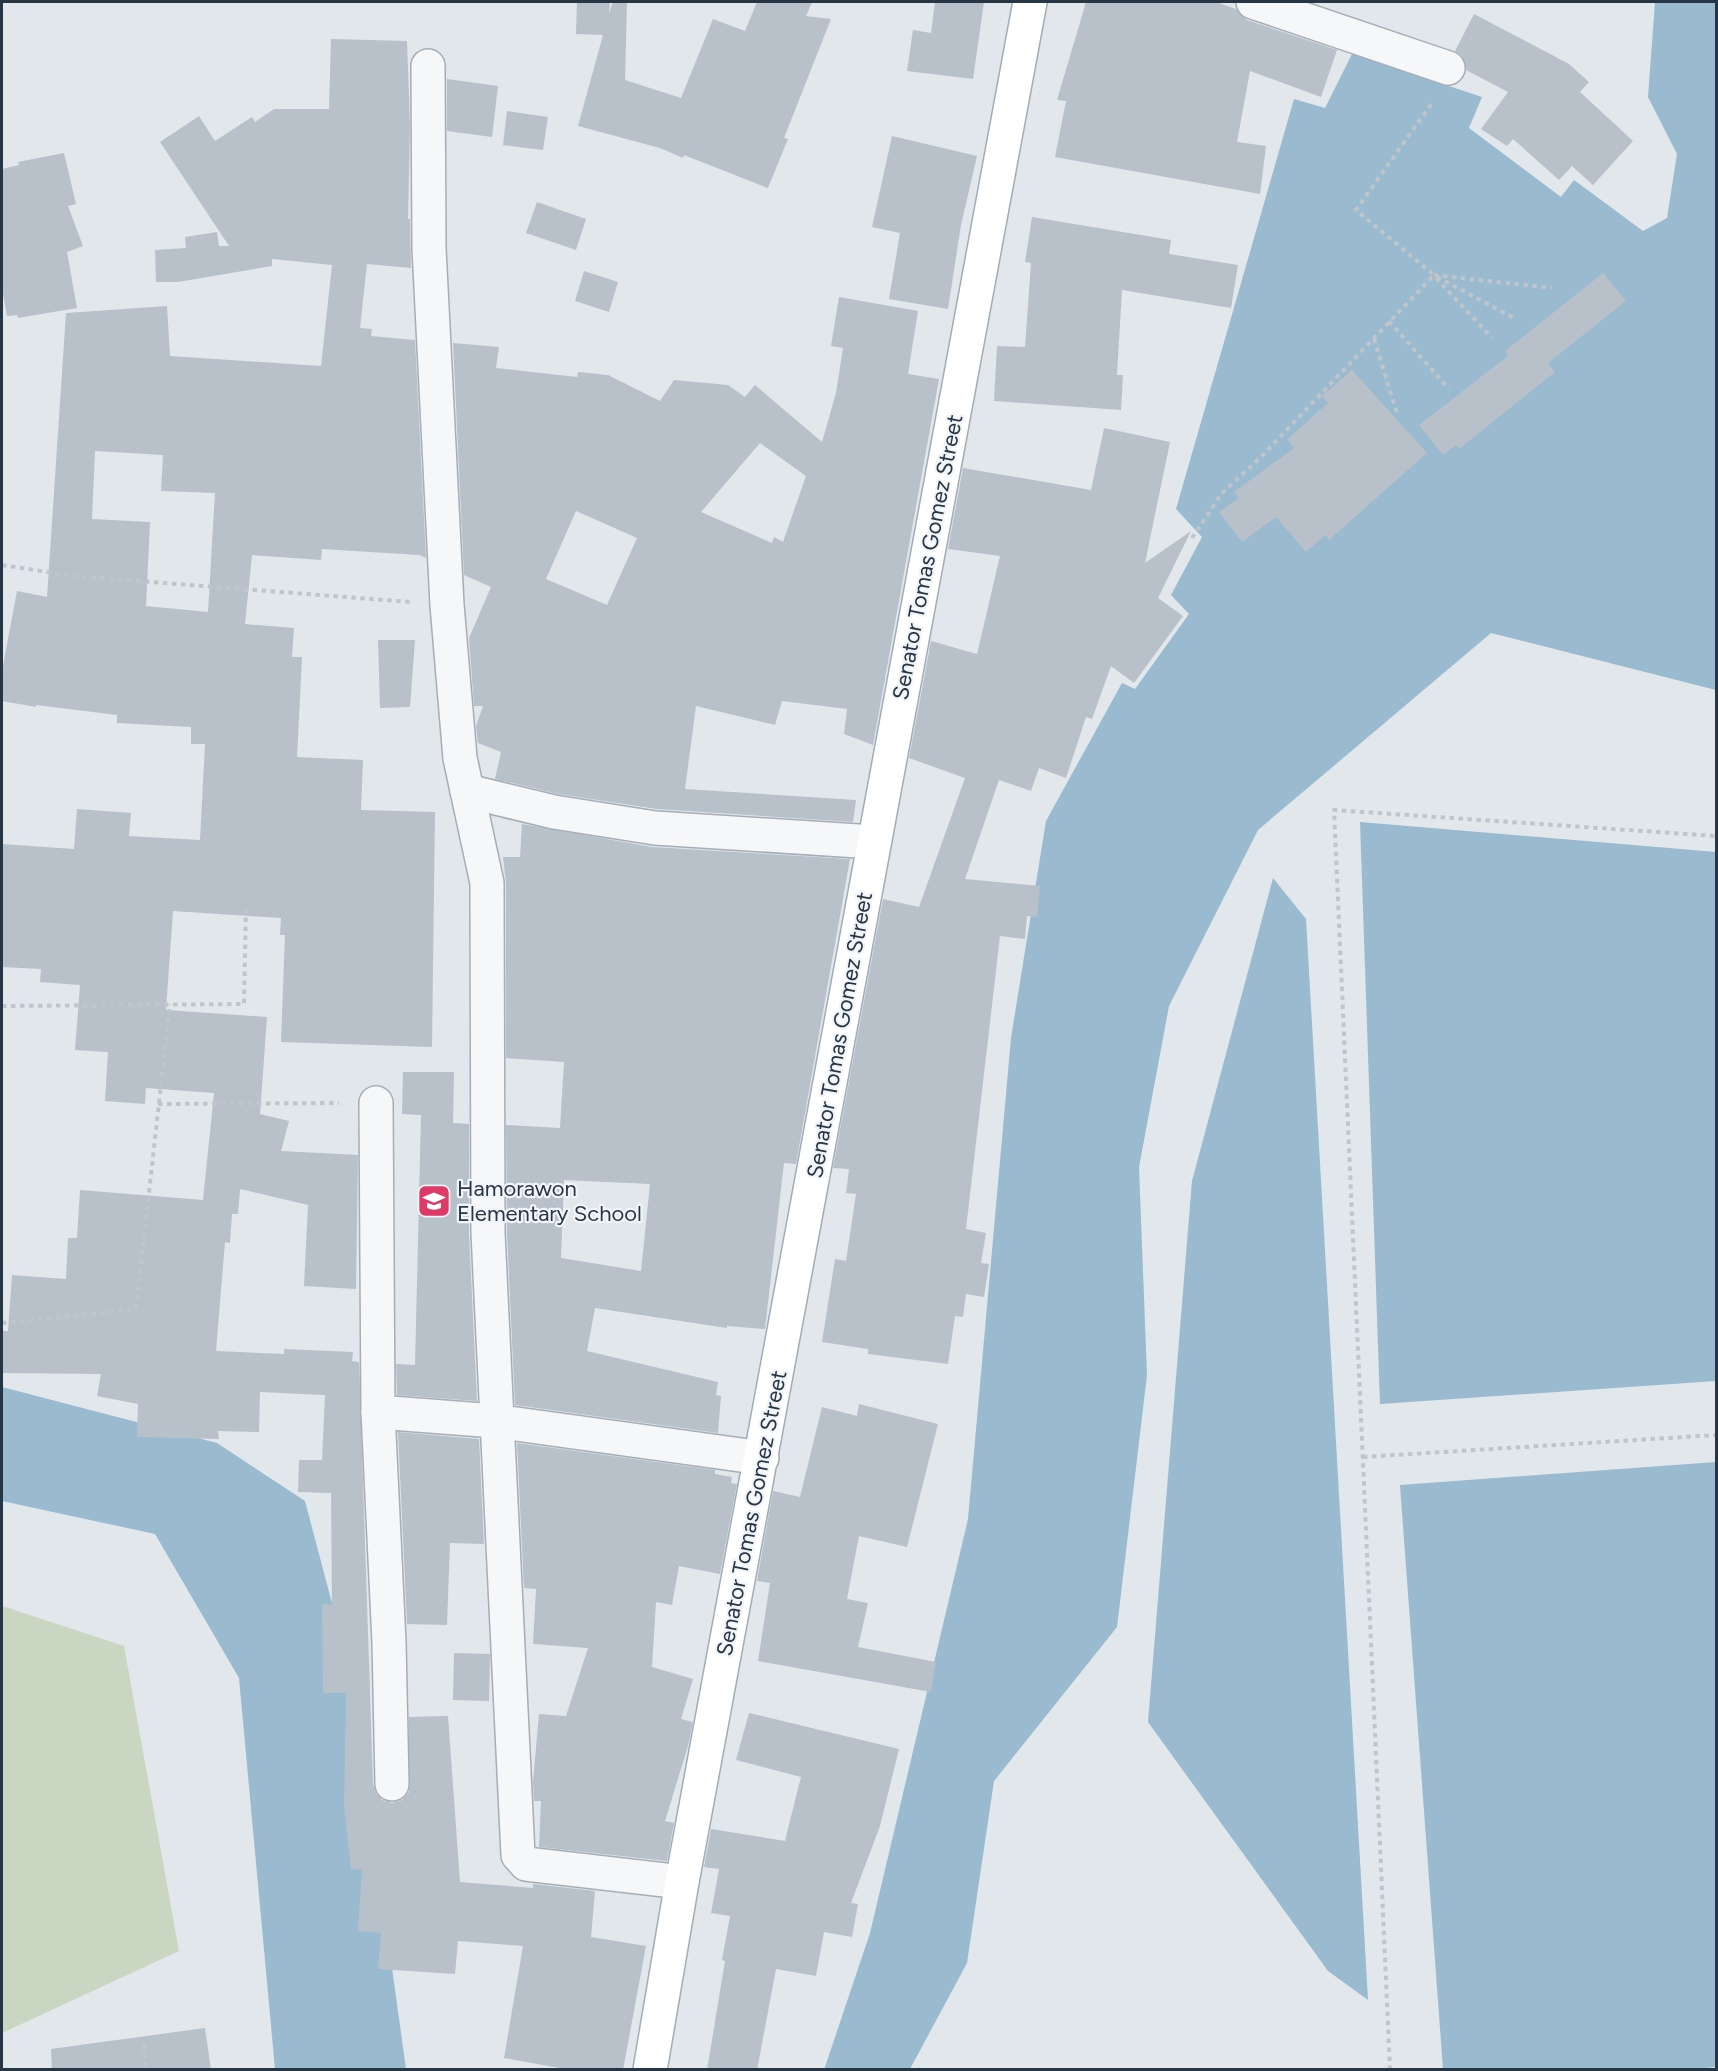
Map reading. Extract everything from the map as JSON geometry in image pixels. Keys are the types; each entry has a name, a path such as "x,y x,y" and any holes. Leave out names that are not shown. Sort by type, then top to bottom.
{"main road":[{"name":"Senator Tomas Gomez Street","path":"650,2070 681,1882 762,1458 1030,2"}],"street":[{"path":"1253,2 1448,68"},
{"path":"428,66 429,248 447,605 460,759 487,883 488,1233 495,1421 518,1855 526,1864 681,1882"},
{"path":"467,791 555,812 655,828 874,842"},
{"path":"376,1103 378,1412 389,1642 392,1784"},
{"path":"378,1412 495,1421 762,1458"}],"path":[{"path":"1448,68 1446,84 1356,210 1434,275 1492,338"},
{"path":"1434,275 1552,288"},
{"path":"1434,275 1514,318"},
{"path":"1192,538 1222,493 1259,459 1434,275"},
{"path":"1389,321 1449,389"},
{"path":"1373,339 1397,413"},
{"path":"2,565 74,576 447,605"},
{"path":"1390,2070 1334,810 1716,836"},
{"path":"2,1006 244,1004 246,904"},
{"path":"2,1323 136,1309 170,1004"},
{"path":"158,1104 376,1103"},
{"path":"1363,1457 1716,1435"},
{"path":"144,2044 146,2070"}],"green space":[{"path":"2,1606 124,1646 179,1951 2,2033"}],"water":[{"path":"1655,2 1716,2 1716,690 1491,633 1258,830 1169,1006 1139,1167 1147,1375 1117,1627 994,1781 967,1963 910,2069 824,2070 870,1933 968,1519 1011,1038 1046,821 1122,683 1135,689 1189,614 1171,595 1202,537 1176,509 1294,99 1325,108 1352,54 1482,97 1469,128 1561,197 1574,180 1643,231 1667,218 1677,154 1648,97"},
{"path":"1360,822 1716,852 1716,1381 1380,1404"},
{"path":"1273,878 1306,919 1368,2000 1328,1971 1148,1722 1192,1181"},
{"path":"2,1387 217,1443 305,1501 352,1679 406,2069 275,2069 239,1678 155,1534 2,1501"},
{"path":"1716,1462 1716,2067 1680,2070 1443,2069 1400,1485"}],"building":[{"path":"577,2 610,2 609,13 613,2 627,2 625,80 681,98 713,19 745,31 757,2 812,2 806,16 831,19 784,138 788,139 768,188 684,155 683,158 660,148 578,126 603,35 576,34"},
{"path":"935,2 984,2 973,79 907,71 913,30 931,33"},
{"path":"1086,2 1216,2 1236,9 1247,20 1337,50 1321,97 1250,71 1237,142 1266,146 1260,194 1055,157 1066,101 1057,100"},
{"path":"1474,14 1569,64 1589,82 1580,92 1633,141 1593,185 1572,166 1559,180 1513,139 1507,146 1481,129 1508,92 1466,70 1462,56 1455,51"},
{"path":"331,39 407,41 410,126 408,219 410,219 411,268 367,264 360,328 372,329 371,336 415,340 426,558 419,555 322,549 321,560 252,555 245,624 294,628 292,657 302,657 297,757 363,760 361,810 435,812 432,1047 281,1042 285,935 280,935 281,918 173,911 166,1010 267,1017 260,1114 289,1121 281,1151 358,1155 356,1289 304,1286 308,1205 240,1189 238,1214 232,1214 230,1243 225,1242 216,1351 284,1354 284,1349 353,1352 352,1361 359,1362 373,1784 376,1793 382,1800 392,1803 402,1800 409,1792 409,1717 448,1716 460,1882 533,1888 533,1884 595,1891 591,1937 646,1946 623,2070 571,2070 504,2058 523,1946 458,1941 455,1974 378,1969 381,1933 358,1931 362,1869 351,1870 344,1807 346,1693 323,1693 322,1604 332,1605 331,1493 298,1492 299,1460 322,1460 325,1395 260,1392 259,1432 218,1431 219,1439 137,1437 138,1404 97,1396 101,1374 2,1373 2,1331 8,1331 12,1275 66,1279 68,1238 77,1238 80,1190 203,1200 214,1093 146,1088 145,1104 105,1101 108,1052 75,1050 80,985 40,982 41,969 2,967 2,844 74,849 77,809 131,813 129,836 200,840 205,744 191,744 191,727 117,723 117,715 36,705 36,707 2,701 2,671 17,591 47,597 66,313 167,306 170,356 321,366 332,265 272,259 272,266 178,282 156,282 155,250 186,248 185,237 217,232 219,246 229,246 160,142 199,116 215,141 252,117 255,122 274,109 329,109","holes":["95,451 163,455 161,491 215,493 208,612 146,606 150,522 92,519"]},
{"path":"447,79 498,86 492,137 447,131"},
{"path":"507,111 548,117 543,150 503,145"},
{"path":"892,136 977,156 961,225 948,309 889,299 900,233 872,227"},
{"path":"64,153 76,204 68,206 83,246 67,252 77,308 18,318 17,315 7,316 2,288 2,169 19,165 18,162"},
{"path":"537,202 586,219 576,250 526,233"},
{"path":"1032,217 1171,240 1169,254 1238,265 1231,308 1122,290 1117,375 1123,375 1121,410 994,401 997,346 1025,347 1031,263 1025,262"},
{"path":"584,271 618,282 609,312 575,301"},
{"path":"1603,273 1626,301 1548,363 1555,372 1459,449 1456,445 1443,455 1419,425 1508,356 1505,351"},
{"path":"839,297 918,311 908,374 939,379 873,745 844,734 847,709 782,701 775,725 696,706 685,789 856,800 853,822 657,809 558,794 495,779 501,752 478,743 476,726 483,706 474,706 469,638 491,587 464,575 453,343 499,347 496,368 577,377 578,372 608,375 660,401 674,380 728,385 745,397 755,385 822,442 836,393 843,348 831,346","holes":["760,443 806,476 783,542 774,537 772,543 701,512","576,511 637,538 607,605 546,579"]},
{"path":"1352,370 1427,453 1329,540 1325,535 1306,552 1276,517 1242,542 1219,512 1239,498 1234,492 1294,448 1287,439 1328,403 1322,396"},
{"path":"1104,428 1170,442 1145,563 1191,531 1158,598 1183,616 1134,683 1111,666 1092,719 1086,717 1066,778 1039,768 1031,791 999,780 965,879 1040,886 1037,917 1027,916 1025,939 1000,936 966,1229 986,1233 981,1263 989,1264 984,1297 966,1294 963,1317 955,1316 948,1364 868,1354 868,1349 822,1342 835,1259 846,1261 856,1194 846,1193 849,1169 833,1168 883,899 919,907 965,778 909,758 931,641 977,654 1000,556 948,549 963,468 1091,490"},
{"path":"378,640 415,640 410,707 380,708"},
{"path":"522,824 652,847 850,859 796,1164 784,1163 765,1329 727,1326 727,1328 595,1308 587,1351 718,1382 716,1395 721,1396 718,1433 515,1405 507,1233 506,1125 560,1128 564,1062 506,1058 506,883 503,857 520,857","holes":["564,1180 650,1184 641,1271 561,1258"]},
{"path":"403,1072 454,1072 453,1123 469,1124 469,1233 477,1401 397,1395 396,1364 415,1365 421,1115 402,1114"},
{"path":"859,1404 938,1424 907,1547 859,1536 847,1599 868,1603 858,1647 936,1662 931,1692 758,1661 770,1583 757,1581 773,1491 800,1497 822,1407 857,1416"},
{"path":"398,1432 479,1439 484,1544 450,1543 447,1625 407,1624"},
{"path":"517,1443 715,1470 715,1474 732,1477 731,1483 737,1484 720,1574 679,1566 672,1605 656,1602 652,1667 693,1679 681,1719 693,1722 665,1821 674,1823 667,1861 539,1847 541,1801 534,1801 533,1782 539,1714 566,1716 588,1648 533,1644 536,1589 524,1588"},
{"path":"454,1653 490,1654 489,1701 453,1700"},
{"path":"749,1713 899,1749 880,1826 851,1903 858,1904 852,1937 824,1932 816,1976 776,1969 757,2070 707,2070 730,1916 711,1913 719,1869 704,1867 711,1829 785,1841 801,1777 736,1760"},
{"path":"205,2028 211,2070 52,2070 51,2049"}],"place":[{"name":"Hamorawon Elementary School","path":"434,1201"}]}
